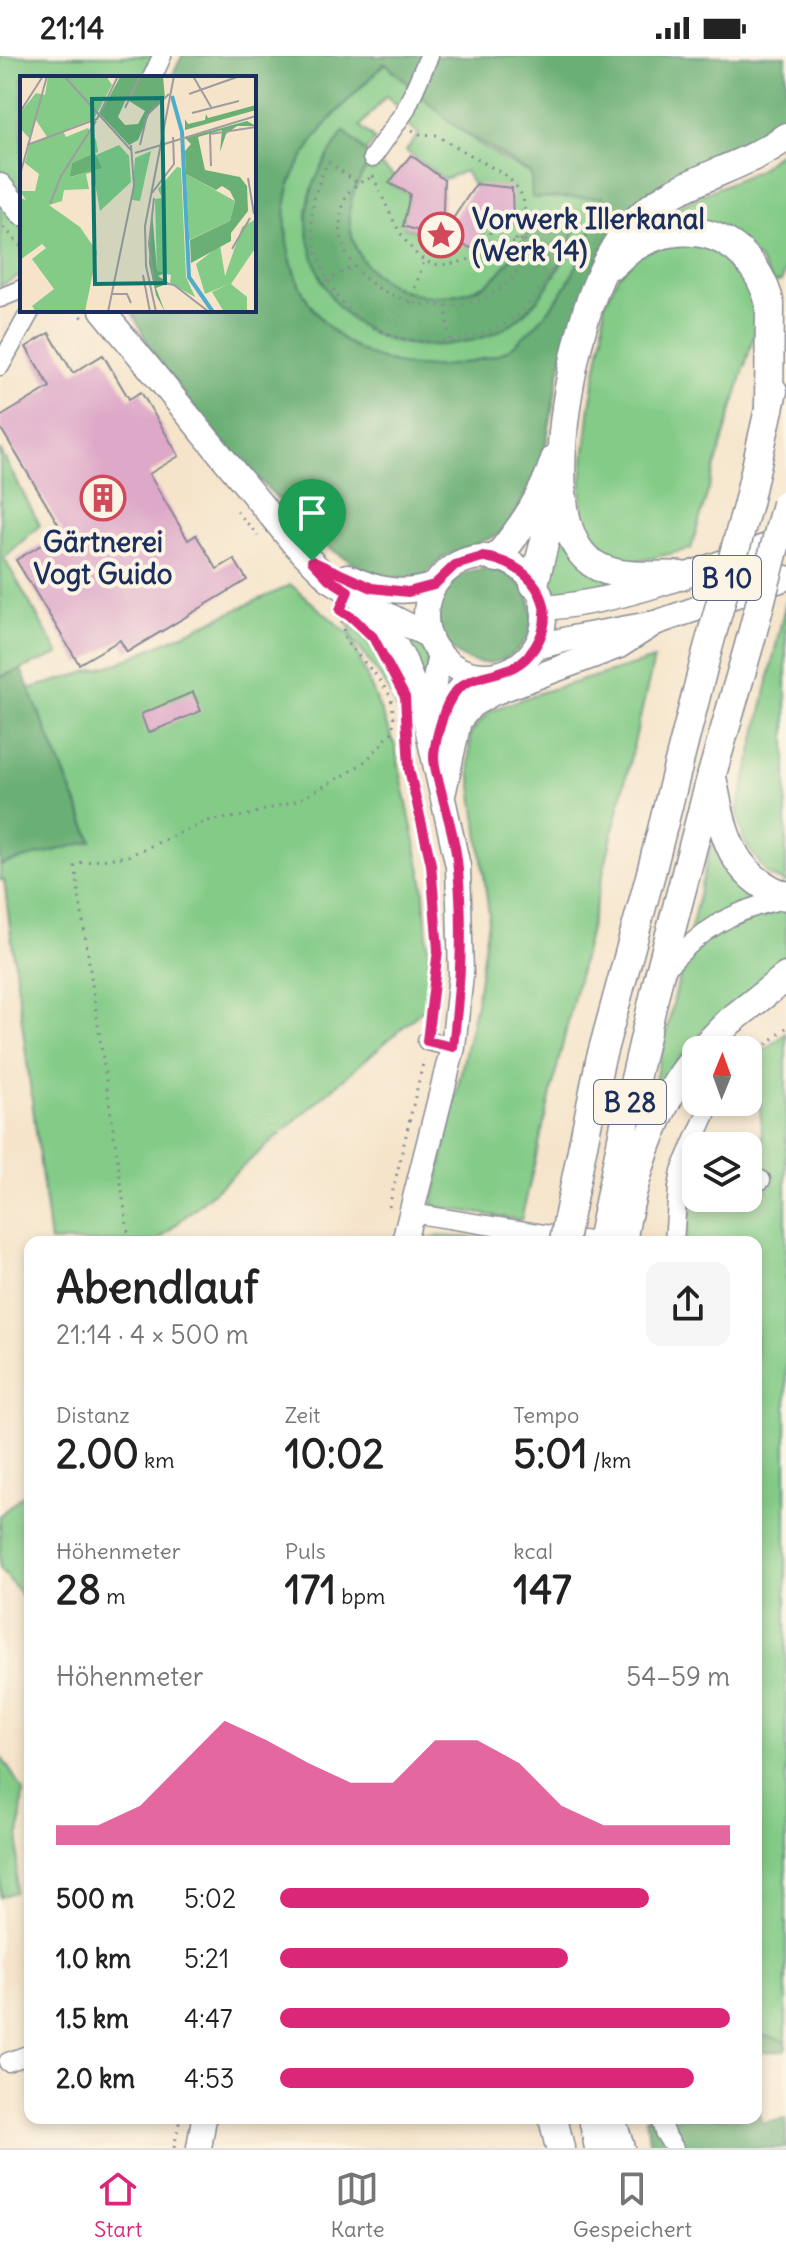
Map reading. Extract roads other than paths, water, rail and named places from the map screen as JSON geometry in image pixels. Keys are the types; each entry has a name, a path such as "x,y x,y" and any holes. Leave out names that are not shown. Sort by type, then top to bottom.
{"highway":[{"path":"539,596 560,480 564,427 577,354 588,307 615,248 629,228 647,211 686,187 753,158 786,137"},
{"path":"603,275 636,245 664,234 706,233 738,249 755,268 770,304 769,408"},
{"name":"B 10","path":"679,764 748,503 786,340"},
{"path":"497,558 539,500 564,427"},
{"path":"560,480 562,508 570,533 591,563 610,572 631,576 681,576"},
{"name":"B 10","path":"786,504 712,774 724,833 734,856 751,876 786,898"},
{"name":"B 28","path":"566,1230 600,1061 679,764"},
{"name":"B 28","path":"609,1235 659,976 712,774"},
{"path":"716,1036 786,977"},
{"path":"609,1235 667,1098 682,1077"},
{"path":"543,2124 544,2148"},
{"path":"554,2124 560,2148"},
{"path":"594,2124 599,2148"},
{"path":"613,2124 620,2148"}],"main road":[{"path":"0,186 20,211"},
{"path":"104,312 267,513 329,579 345,605 396,646 412,679 416,728 434,760 458,866 461,975 453,1047 399,1213 403,1236"},
{"name":"B 10","path":"539,596 593,601 681,576 786,539"},
{"path":"479,675 451,665 434,646 425,619 427,602 434,585 455,565 468,560 497,558 511,563 539,596 544,621 536,647"},
{"path":"312,561 372,588 408,592 434,585"},
{"name":"B 10","path":"479,675 495,675 511,669 525,660 536,647 655,623 786,578"},
{"path":"345,605 434,646"},
{"path":"443,797 459,721 472,705 493,693 619,646 655,623"},
{"path":"416,728 434,646"},
{"path":"434,760 443,714 450,699 461,685 479,675"},
{"path":"199,2148 203,2124"}],"street":[{"path":"153,76 162,56"},
{"path":"372,158 405,111 429,56"},
{"path":"0,298 20,290"},
{"path":"0,366 30,312"},
{"path":"659,976 687,944 711,927 738,912 786,898"},
{"path":"427,1041 453,1047"},
{"path":"675,1236 682,1208"},
{"path":"399,1213 609,1235"},
{"path":"8,2062 24,2056"},
{"path":"662,2124 674,2148"}],"place":[{"name":"Vorwerk Illerkanal (Werk 14)","path":"441,235"},
{"name":"Gärtnerei Vogt Guido","path":"103,498"}]}
